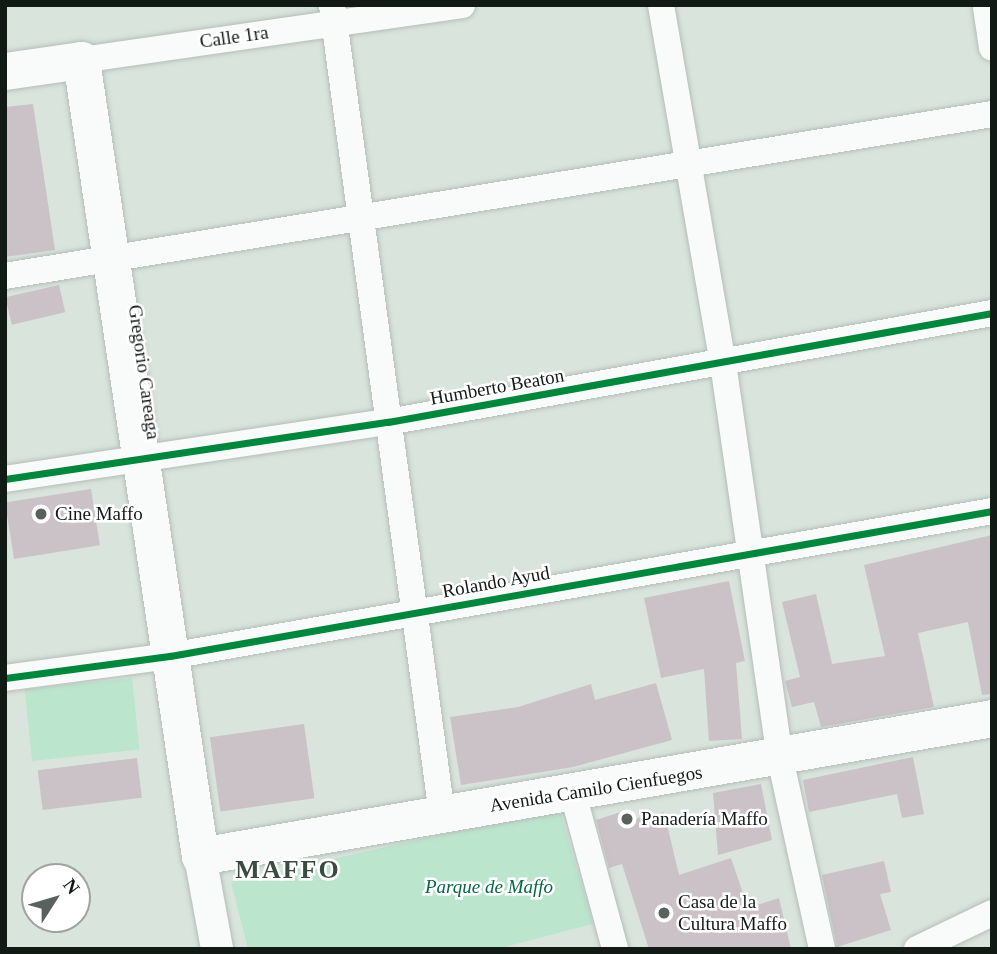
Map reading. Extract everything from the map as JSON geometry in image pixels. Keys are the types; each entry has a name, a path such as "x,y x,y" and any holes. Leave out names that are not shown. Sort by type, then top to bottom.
{"main road":[{"name":"Calle 1ra","path":"5,71 81,60"},
{"name":"Gregorio Careaga","path":"81,60 200,856"},
{"name":"Avenida Camilo Cienfuegos","path":"200,856 780,758 992,718"}],"street":[{"name":"Calle 1ra","path":"81,60 333,14 462,5"},
{"path":"661,5 686,164 723,363 780,758 822,949"},
{"path":"986,7 992,48"},
{"path":"333,14 358,221 443,814"},
{"path":"5,276 358,221 992,114"},
{"name":"Humberto Beaton","path":"5,479 388,422 992,313"},
{"name":"Rolando Ayud","path":"5,678 170,656 992,511"},
{"path":"573,794 611,948"},
{"name":"Gregorio Careaga","path":"200,856 216,949"},
{"path":"917,949 992,913"}],"green space":[{"path":"132,678 140,750 32,761 25,689"},
{"name":"Parque de Maffo","path":"559,808 593,924 496,949 248,949 231,882"}],"building":[{"path":"33,104 55,250 5,257 5,107"},
{"path":"59,285 65,312 12,325 5,297"},
{"path":"91,489 100,545 14,559 5,503"},
{"path":"992,535 992,694 982,695 968,622 918,633 934,707 821,727 814,702 792,707 785,681 800,677 782,602 816,594 832,664 885,656 864,565"},
{"path":"729,581 745,661 736,663 742,739 709,741 704,669 661,678 644,598"},
{"path":"656,683 672,740 573,767 461,785 450,717 518,707 591,684 595,700"},
{"path":"304,724 314,798 220,811 210,737"},
{"path":"913,757 924,814 902,818 897,794 809,812 803,780"},
{"path":"137,758 142,798 43,810 38,770"},
{"path":"761,784 772,840 718,855 713,793"},
{"path":"627,810 630,820 664,812 679,875 731,858 748,908 779,898 791,949 649,949 622,864 609,868 596,820"},
{"path":"884,861 891,892 880,894 891,930 837,947 822,875"}],"cycle path":[{"path":"5,479 388,422 992,313"},
{"path":"5,678 170,656 992,511"}],"place":[{"name":"Cine Maffo","path":"41,514"},
{"name":"Panadería Maffo","path":"627,819"},
{"name":"Casa de la Cultura Maffo","path":"664,913"}],"district":[{"name":"MAFFO","path":"288,870"}]}
